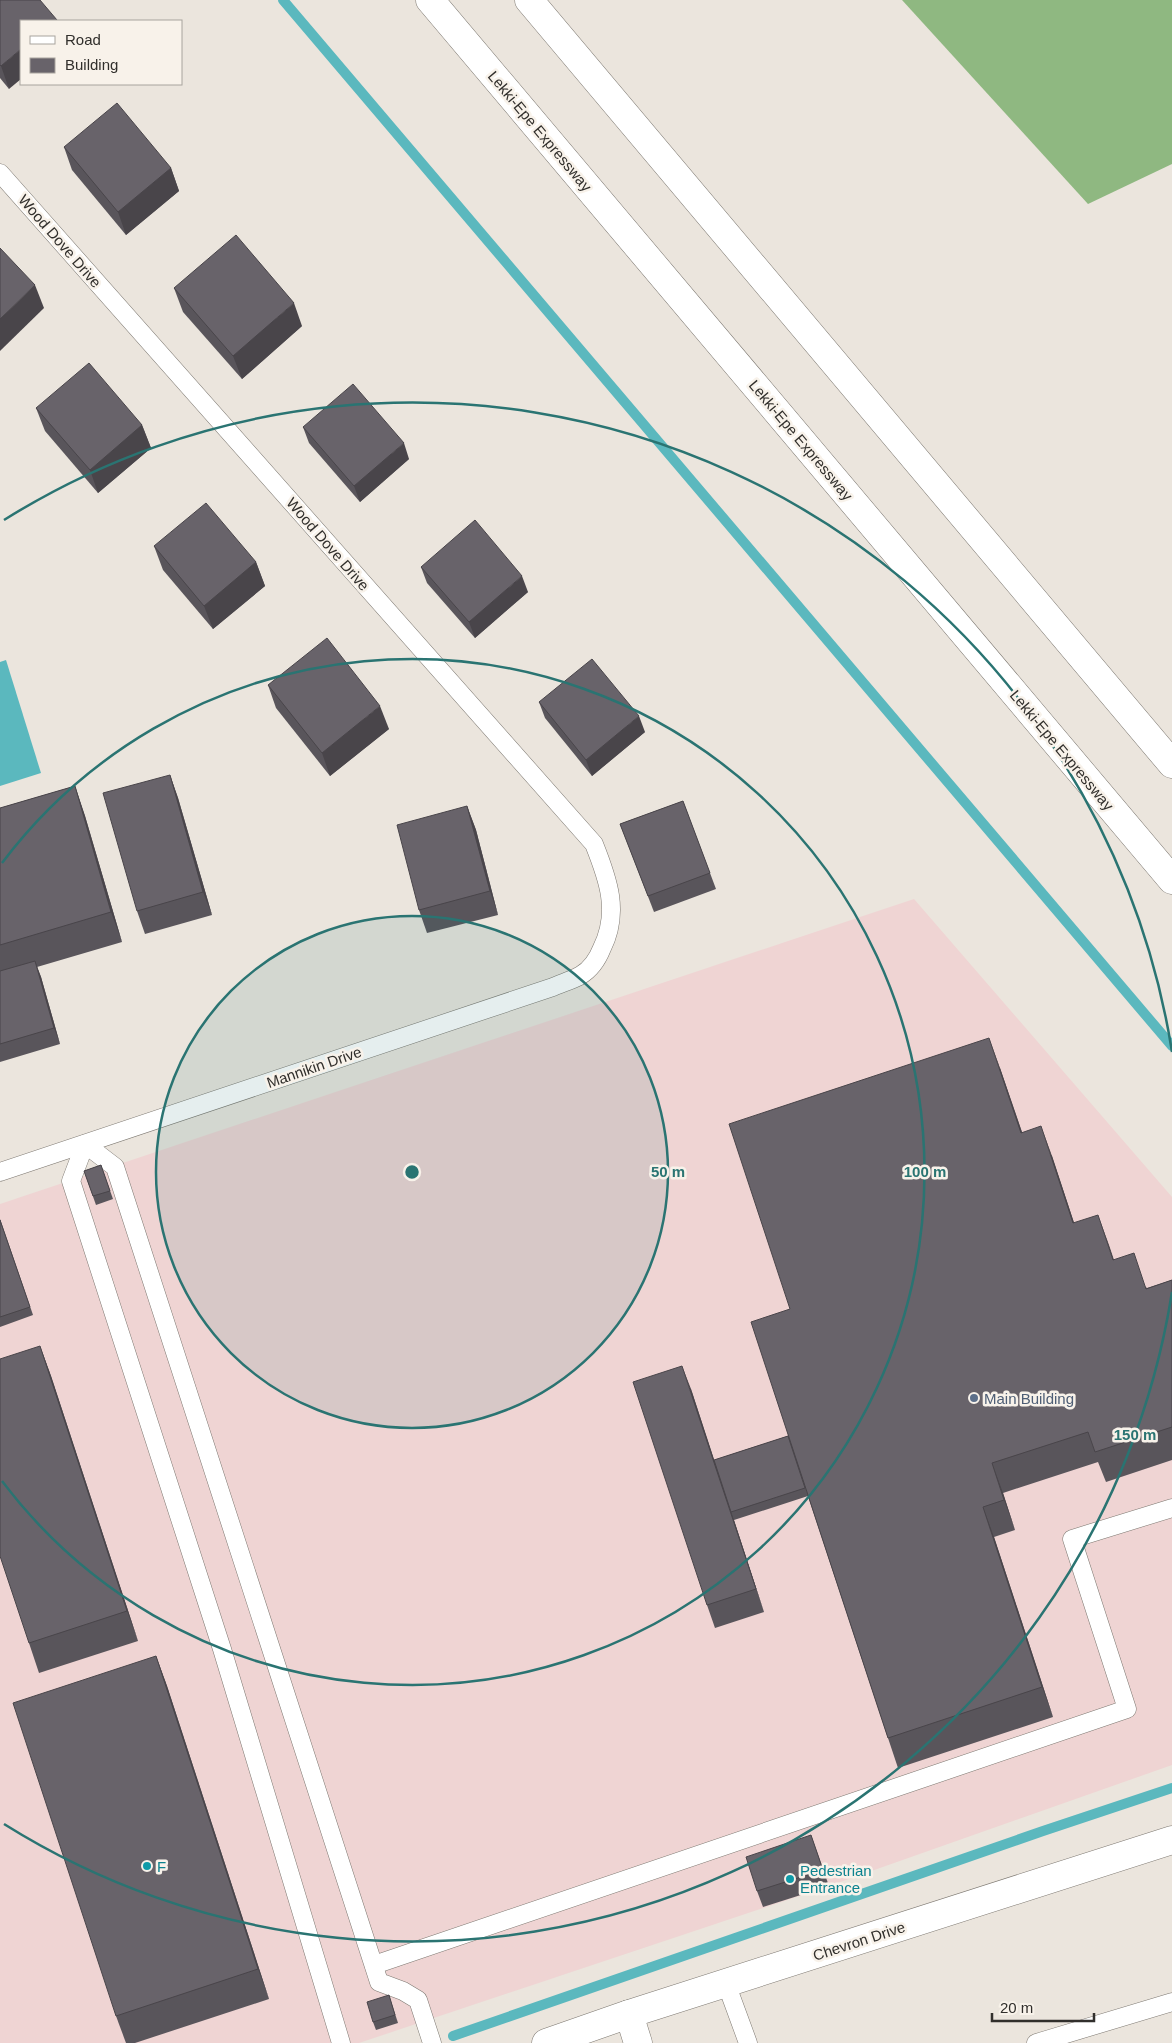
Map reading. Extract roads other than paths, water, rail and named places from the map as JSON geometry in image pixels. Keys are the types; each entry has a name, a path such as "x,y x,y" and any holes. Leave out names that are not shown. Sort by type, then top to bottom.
{"main road":[{"name":"Lekki-Epe Expressway","path":"430,0 1172,880"},
{"path":"529,0 1172,764"},
{"name":"Chevron Drive","path":"546,2043 629,2014 1172,1840"},
{"path":"629,2014 638,2043"}],"lane":[{"name":"Wood Dove Drive","path":"0,173 594,844 606,874 613,907 608,936"},
{"name":"Mannikin Drive","path":"0,1172 553,987 582,974 596,960 608,936"},
{"path":"341,2043 222,1649 71,1180 85,1144 115,1167 379,1982 403,1991 418,2000 432,2043"},
{"path":"374,1966 1127,1709 1072,1539 1172,1508"},
{"path":"726,1983 748,2043"},
{"path":"1036,2043 1057,2040 1172,2002"}],"water":[{"path":"6,660 41,773 0,786 0,662"}],"waterway":[{"path":"283,0 1172,1046"},
{"path":"453,2036 1172,1788"}],"place":[{"name":"Main Building","path":"974,1398"},
{"name":"F","path":"147,1866"},
{"name":"Pedestrian Entrance","path":"790,1879"}]}
